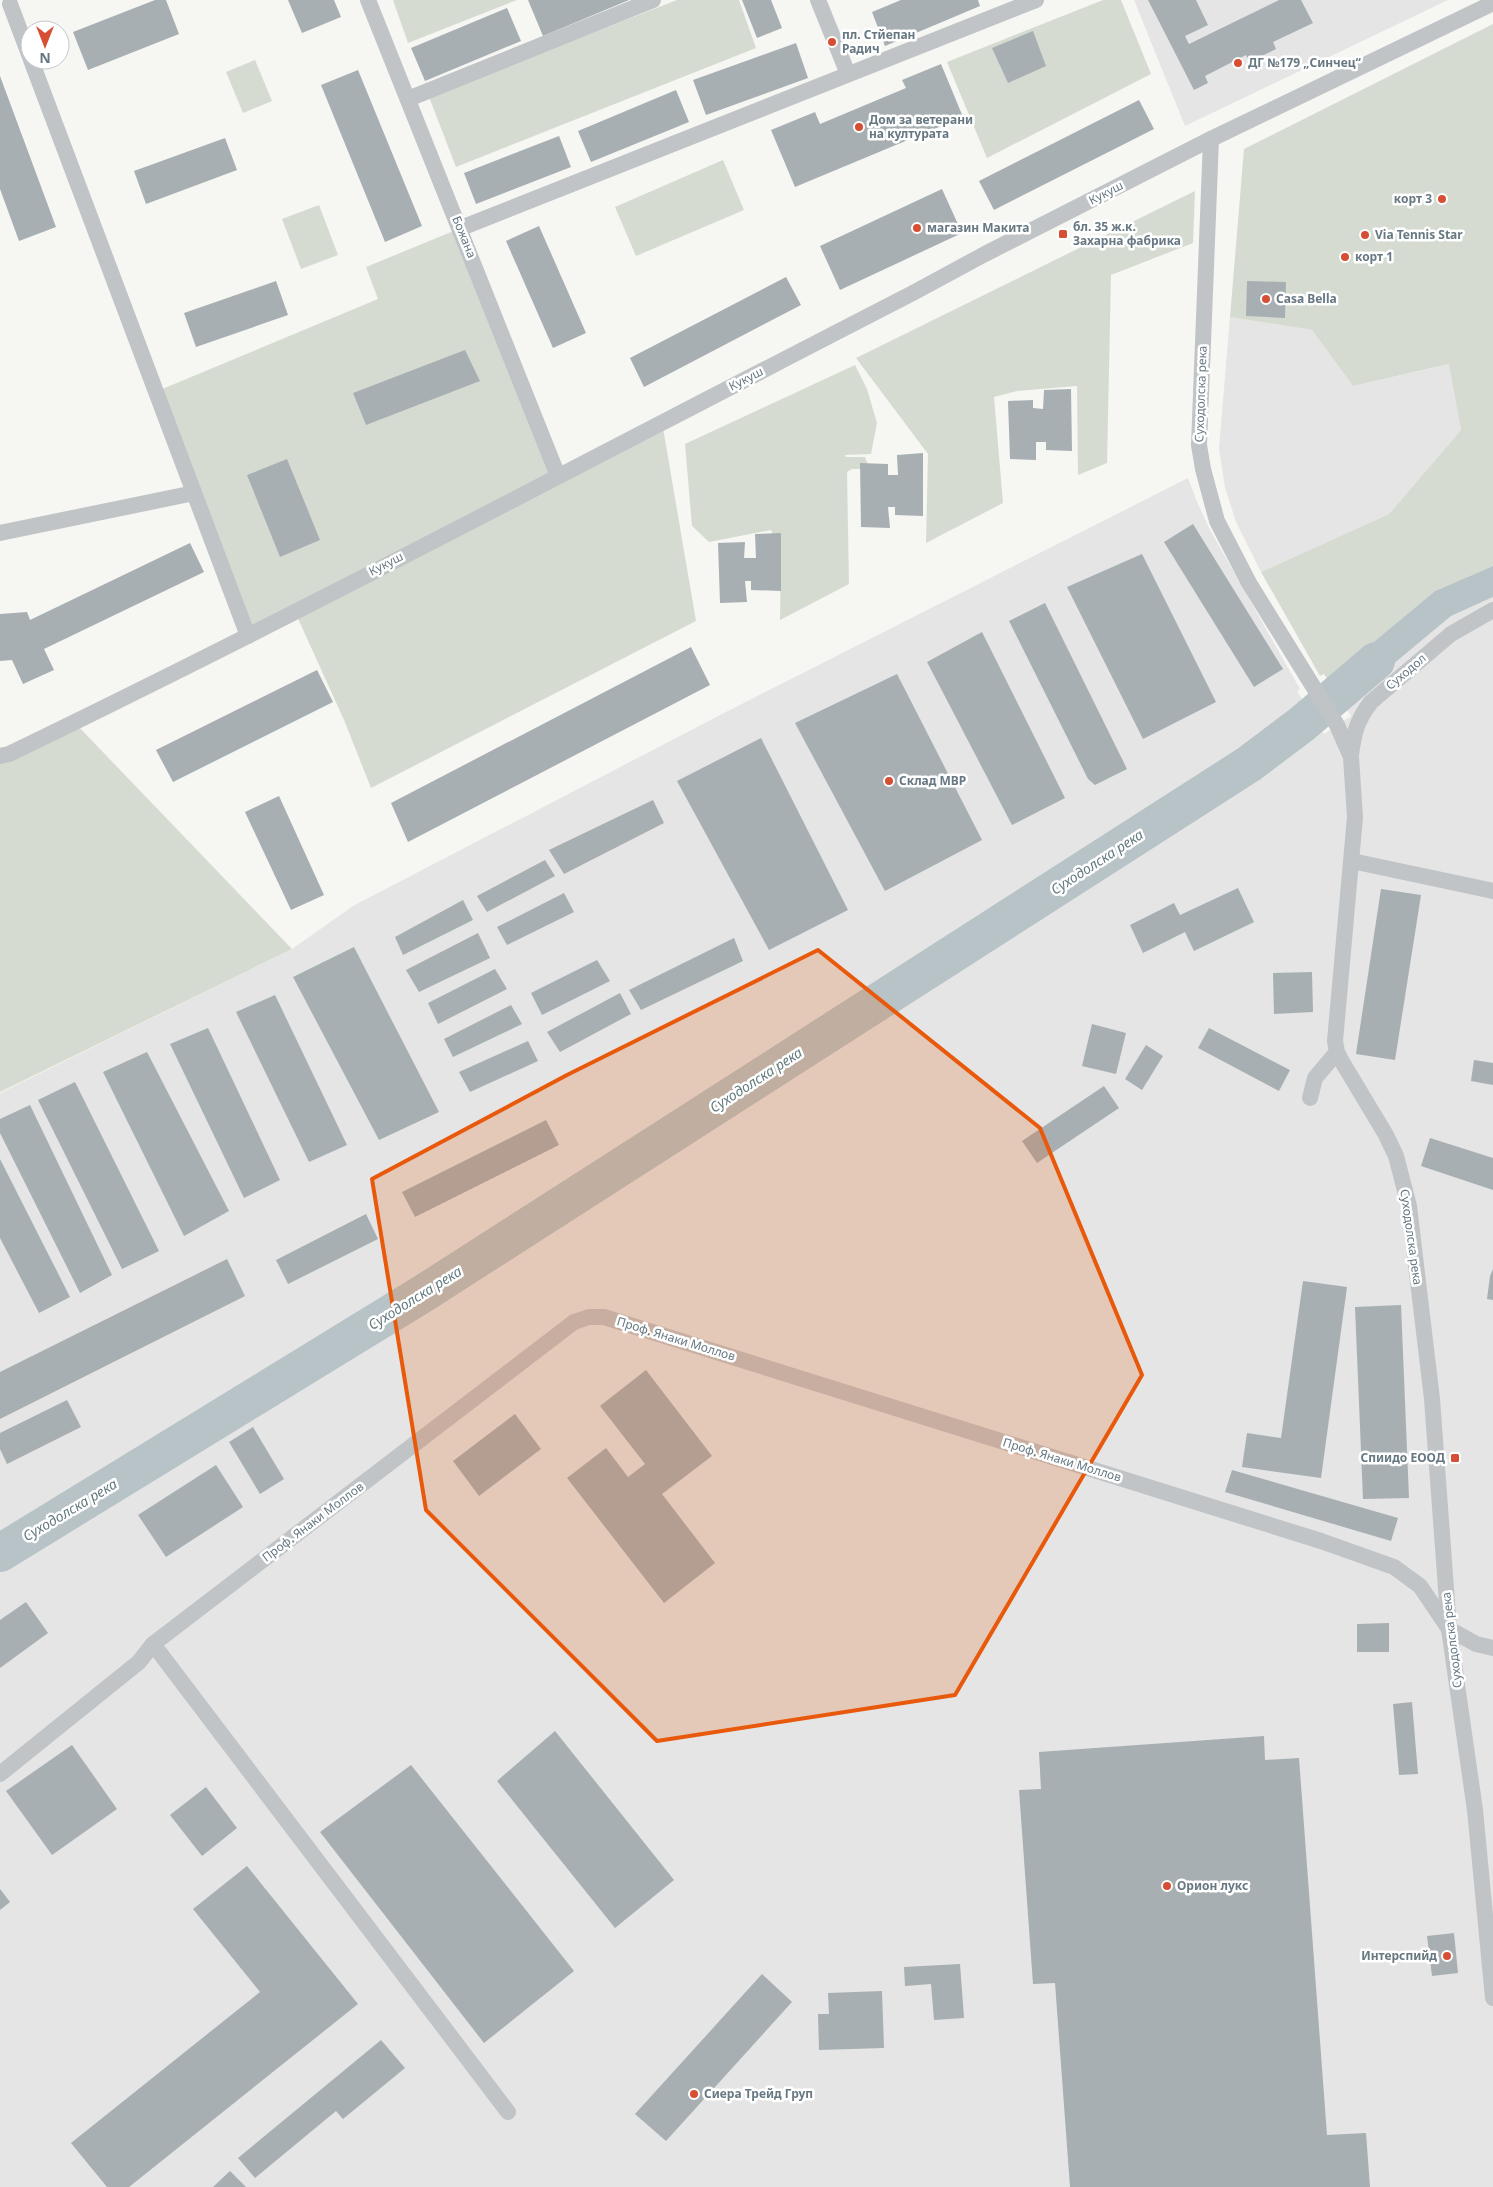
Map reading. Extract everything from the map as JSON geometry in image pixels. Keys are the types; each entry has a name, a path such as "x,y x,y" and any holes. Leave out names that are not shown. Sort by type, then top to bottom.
{"street":[{"name":"Божана","path":"368,0 558,476"},
{"path":"408,99 654,0"},
{"path":"818,0 848,74"},
{"path":"460,228 1036,0"},
{"name":"Кукуш","path":"3,757 248,636 1211,139 1493,3"},
{"path":"11,4 20,28"},
{"path":"35,70 248,636"},
{"name":"Суходолска река","path":"1211,139 1199,445 1217,521 1249,583 1337,725 1351,757 1355,801 1352,861 1335,1041 1337,1052 1386,1134 1396,1156 1409,1206 1432,1399 1449,1629 1475,1810 1493,1998"},
{"path":"0,533 194,493"},
{"name":"Суходол","path":"1351,757 1354,735 1360,715 1371,702 1451,634 1493,610"},
{"path":"1352,861 1493,891"},
{"path":"1310,1098 1315,1078 1337,1052"},
{"name":"Проф. Янаки Моллов","path":"0,1774 138,1662 154,1644 574,1322 589,1317 604,1317 1312,1538 1394,1567 1420,1586 1449,1629"},
{"path":"1449,1629 1476,1644 1493,1648"},
{"path":"154,1644 508,2112"}],"highlighted area":[{"path":"818,950 1040,1128 1142,1375 955,1695 657,1741 426,1510 372,1179 567,1075"}],"shaded area":[{"path":"393,0 517,0 408,43"},
{"path":"677,0 739,0 756,48 456,167 429,97"},
{"path":"1103,0 1121,0 1151,74 987,158 947,62"},
{"name":"ДГ №179 „Синчец“","path":"1134,0 1448,0 1185,126"},
{"path":"1493,24 1493,566 1435,591 1328,680 1324,674 1320,676 1261,572 1389,514 1461,430 1449,364 1353,386 1312,330 1230,317 1244,149"},
{"path":"255,60 272,101 243,113 226,72"},
{"path":"723,160 744,210 636,256 615,207"},
{"path":"1195,191 1193,243 1111,275 1107,463 1078,475 1077,386 1017,391 994,397 1003,503 926,543 928,454 856,358"},
{"path":"319,205 338,255 301,269 282,219"},
{"path":"461,228 558,475 662,422 696,621 371,788 344,720 295,612 248,636 155,392 378,299 366,267"},
{"path":"1230,317 1312,330 1353,386 1450,364 1461,430 1389,514 1261,572 1236,522 1225,487 1219,449"},
{"path":"855,365 867,389 877,423 871,454 845,455 846,457 865,457 870,469 852,469 847,472 849,584 780,620 781,556 771,530 709,542 692,526 685,444"},
{"path":"1188,478 1210,530 1300,689 1297,691 1324,734 1351,716 1344,705 1451,616 1493,597 1493,2187 0,2187 0,1093 292,949 353,906 726,712"},
{"path":"1493,566 1493,597 1451,616 1344,705 1328,680 1435,591"},
{"path":"75,723 292,949 0,1092 0,759"}],"building":[{"path":"155,0 166,0 179,34 88,70 73,32"},
{"path":"288,0 334,0 341,17 302,33"},
{"path":"528,0 629,0 543,36"},
{"path":"742,0 771,0 782,28 757,38"},
{"path":"901,0 978,0 980,6 885,46 872,12"},
{"path":"1148,0 1196,0 1208,25 1185,36 1189,44 1279,0 1301,0 1313,23 1273,42 1276,49 1250,62 1246,55 1205,76 1208,83 1194,90"},
{"path":"507,8 521,41 425,81 411,48"},
{"path":"1033,31 1046,66 1008,83 992,48"},
{"path":"796,43 808,78 706,115 693,80"},
{"name":"Дом за ветерани на културата","path":"941,64 963,117 795,187 771,130 815,112 820,124 906,88 902,80"},
{"path":"358,70 422,226 385,242 321,85"},
{"path":"0,76 56,227 19,241 0,189"},
{"path":"676,90 689,122 591,162 578,131"},
{"path":"1139,100 1154,129 994,210 979,181"},
{"path":"559,136 571,167 476,204 464,173"},
{"path":"225,138 237,170 146,204 134,171"},
{"path":"942,189 962,233 840,290 820,246"},
{"path":"539,226 586,333 553,348 506,241"},
{"path":"786,277 801,305 644,387 630,358"},
{"path":"276,281 288,315 196,347 184,313"},
{"name":"Casa Bella","path":"1247,281 1286,282 1285,318 1246,316"},
{"path":"465,350 480,381 366,425 353,393"},
{"path":"1071,389 1072,451 1046,450 1046,442 1036,442 1036,460 1010,459 1008,401 1033,400 1033,408 1043,409 1044,390"},
{"path":"923,453 923,516 895,515 895,507 888,507 890,528 861,527 860,463 888,464 888,475 898,475 897,455"},
{"path":"287,459 320,540 280,557 247,475"},
{"path":"1193,524 1283,669 1254,687 1164,542"},
{"path":"781,533 781,591 751,590 751,581 745,581 747,602 720,603 718,543 745,542 744,558 756,558 755,534"},
{"path":"190,543 204,572 44,649 54,670 23,684 12,660 0,661 0,614 27,612 30,620"},
{"path":"1142,554 1216,702 1143,739 1067,587"},
{"path":"1045,603 1127,769 1095,785 1088,779 1009,621"},
{"name":"Склад МВР","path":"982,632 1065,798 1012,825 927,662"},
{"path":"691,647 710,685 408,842 391,803"},
{"path":"317,670 333,702 173,782 156,750"},
{"name":"Склад МВР","path":"897,674 982,840 885,891 795,723"},
{"path":"761,738 848,910 769,950 677,781"},
{"path":"279,796 324,895 291,910 245,812"},
{"path":"653,800 664,823 564,874 549,850"},
{"path":"545,860 555,876 487,912 477,896"},
{"path":"1238,888 1254,922 1194,951 1185,932 1143,953 1130,925 1174,903 1180,915"},
{"path":"1381,889 1421,895 1395,1060 1356,1054"},
{"path":"564,893 574,912 507,945 497,927"},
{"path":"463,900 473,920 403,955 395,937"},
{"path":"478,933 490,958 419,992 406,970"},
{"path":"734,938 743,961 641,1010 629,990"},
{"path":"354,947 439,1112 379,1140 293,977"},
{"path":"597,960 610,981 542,1015 531,993"},
{"path":"495,969 507,989 438,1024 428,1003"},
{"path":"1312,972 1313,1012 1274,1014 1273,973"},
{"path":"620,993 631,1014 560,1052 547,1032"},
{"path":"275,995 347,1145 309,1162 236,1012"},
{"path":"511,1005 522,1024 453,1057 444,1039"},
{"path":"1092,1024 1126,1033 1116,1074 1082,1066"},
{"path":"208,1028 280,1180 244,1198 170,1044"},
{"path":"1209,1028 1290,1070 1279,1091 1198,1048"},
{"path":"528,1041 538,1061 470,1092 459,1072"},
{"path":"1146,1045 1163,1056 1142,1090 1125,1079"},
{"path":"147,1052 229,1211 184,1236 103,1072"},
{"path":"1474,1060 1493,1063 1493,1085 1471,1081"},
{"path":"75,1082 159,1251 122,1269 38,1100"},
{"path":"1104,1086 1119,1108 1037,1163 1022,1141"},
{"path":"30,1105 112,1275 80,1293 0,1133 0,1119"},
{"path":"546,1120 559,1145 415,1217 402,1192"},
{"path":"1430,1138 1493,1158 1493,1190 1421,1166"},
{"path":"0,1159 70,1297 39,1313 0,1238"},
{"path":"366,1214 378,1239 288,1284 276,1260"},
{"path":"227,1259 245,1296 0,1419 0,1372"},
{"path":"1493,1269 1493,1300 1487,1299 1490,1276"},
{"path":"1303,1281 1347,1287 1321,1478 1242,1467 1247,1433 1281,1438"},
{"path":"1401,1305 1409,1498 1363,1499 1355,1307"},
{"path":"646,1370 712,1456 662,1494 715,1563 664,1603 567,1478 606,1448 628,1477 645,1464 600,1406"},
{"path":"67,1400 81,1427 7,1464 0,1449 0,1433"},
{"path":"515,1414 541,1449 479,1496 453,1461"},
{"path":"253,1427 284,1479 260,1494 229,1442"},
{"path":"216,1465 243,1507 166,1557 138,1515"},
{"path":"1232,1470 1398,1518 1391,1541 1225,1492"},
{"path":"26,1602 48,1633 0,1668 0,1620"},
{"path":"1389,1623 1389,1652 1357,1652 1357,1624"},
{"path":"1412,1702 1418,1774 1399,1775 1393,1704"},
{"path":"555,1731 674,1880 615,1928 497,1781"},
{"name":"Орион лукс","path":"1264,1736 1265,1760 1299,1758 1327,2135 1366,2133 1370,2187 1070,2187 1055,1983 1033,1984 1019,1790 1041,1789 1039,1752"},
{"path":"72,1745 117,1809 52,1855 6,1791"},
{"path":"411,1765 574,1971 484,2043 320,1832"},
{"path":"206,1787 237,1828 202,1856 170,1815"},
{"path":"247,1866 358,2004 129,2187 107,2187 71,2143 260,1992 193,1909"},
{"path":"0,1889 10,1902 0,1910"},
{"path":"1454,1933 1458,1973 1432,1976 1427,1936"},
{"path":"960,1964 964,2018 934,2020 931,1984 905,1986 904,1967"},
{"path":"762,1974 792,2002 666,2141 635,2114"},
{"path":"882,1991 884,2048 819,2050 818,2014 829,2014 828,1993"},
{"path":"381,2040 405,2068 343,2119 336,2111 255,2178 238,2158"},
{"path":"230,2171 246,2187 213,2187"}],"waterway":[{"name":"Суходолска река","path":"0,1553 424,1293 1249,764 1302,724 1376,661"}],"place":[{"name":"пл. Стйепан Радич","path":"832,42"},
{"name":"ДГ №179 „Синчец“","path":"1238,63"},
{"name":"Дом за ветерани на културата","path":"859,127"},
{"name":"корт 3","path":"1442,199"},
{"name":"магазин Макита","path":"917,228"},
{"name":"бл. 35 ж.к. Захарна фабрика","path":"1063,234"},
{"name":"Via Tennis Star","path":"1365,235"},
{"name":"корт 1","path":"1345,257"},
{"name":"Casa Bella","path":"1266,299"},
{"name":"Склад МВР","path":"889,781"},
{"name":"Спиидо ЕООД","path":"1455,1458"},
{"name":"Орион лукс","path":"1167,1886"},
{"name":"Интерспийд","path":"1447,1956"},
{"name":"Сиера Трейд Груп","path":"694,2094"}]}
